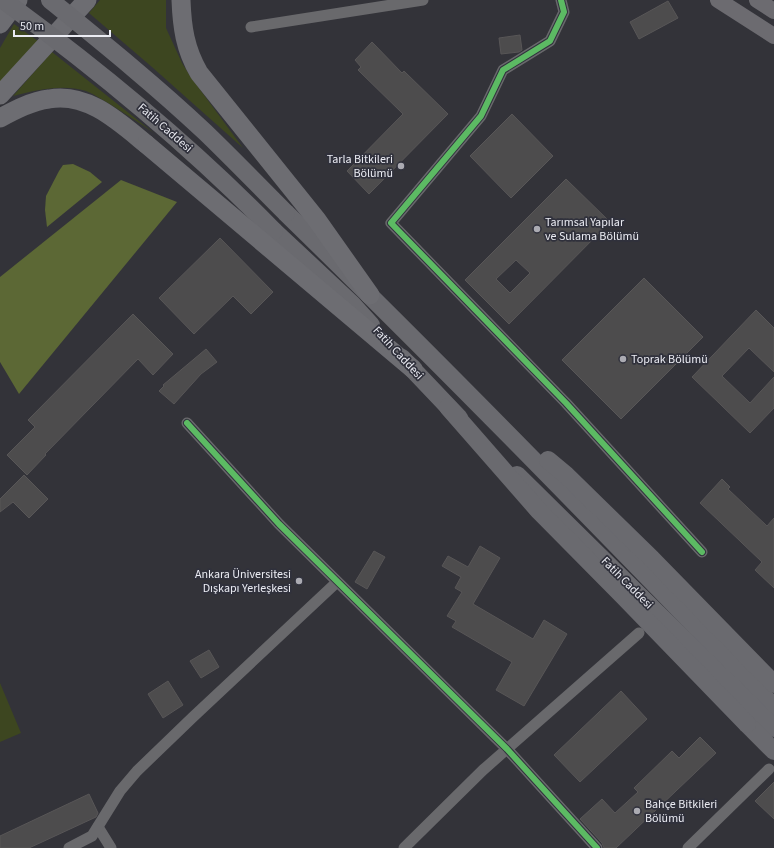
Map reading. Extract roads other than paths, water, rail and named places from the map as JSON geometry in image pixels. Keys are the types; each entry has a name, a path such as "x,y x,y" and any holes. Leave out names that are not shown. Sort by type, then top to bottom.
{"highway":[{"path":"0,24 18,0"},
{"path":"0,95 87,0"},
{"path":"181,0 182,17 190,58 199,73 318,220 370,295"},
{"path":"0,118 28,105 47,99 61,97 87,103 102,110 146,144 413,369"}],"main road":[{"name":"Fatih Caddesi","path":"3,0 136,103 184,143 352,304 448,407 774,728"},
{"name":"Fatih Caddesi","path":"50,0 93,34 199,127 465,390 774,707"},
{"path":"718,0 774,36"},
{"path":"757,0 774,11"},
{"path":"465,390 566,476 652,559 774,684"},
{"path":"448,407 539,512 774,751"}],"street":[{"path":"251,27 423,0"},
{"path":"562,0 564,12 550,41 503,70 481,116 391,223 566,402 702,552"},
{"path":"187,423 279,524 507,749 597,848"},
{"path":"70,848 92,836 120,791 138,771 199,711 337,582"},
{"path":"404,848 483,770 639,633"},
{"path":"688,848 770,769"},
{"path":"98,827 111,848"}],"place":[{"name":"Tarla Bitkileri Bölümü","path":"401,166"},
{"name":"Tarımsal Yapılar ve Sulama Bölümü","path":"537,229"},
{"name":"Toprak Bölümü","path":"623,359"},
{"name":"Ankara Üniversitesi Dışkapı Yerleşkesi","path":"299,581"},
{"name":"Bahçe Bitkileri Bölümü","path":"637,811"}]}
